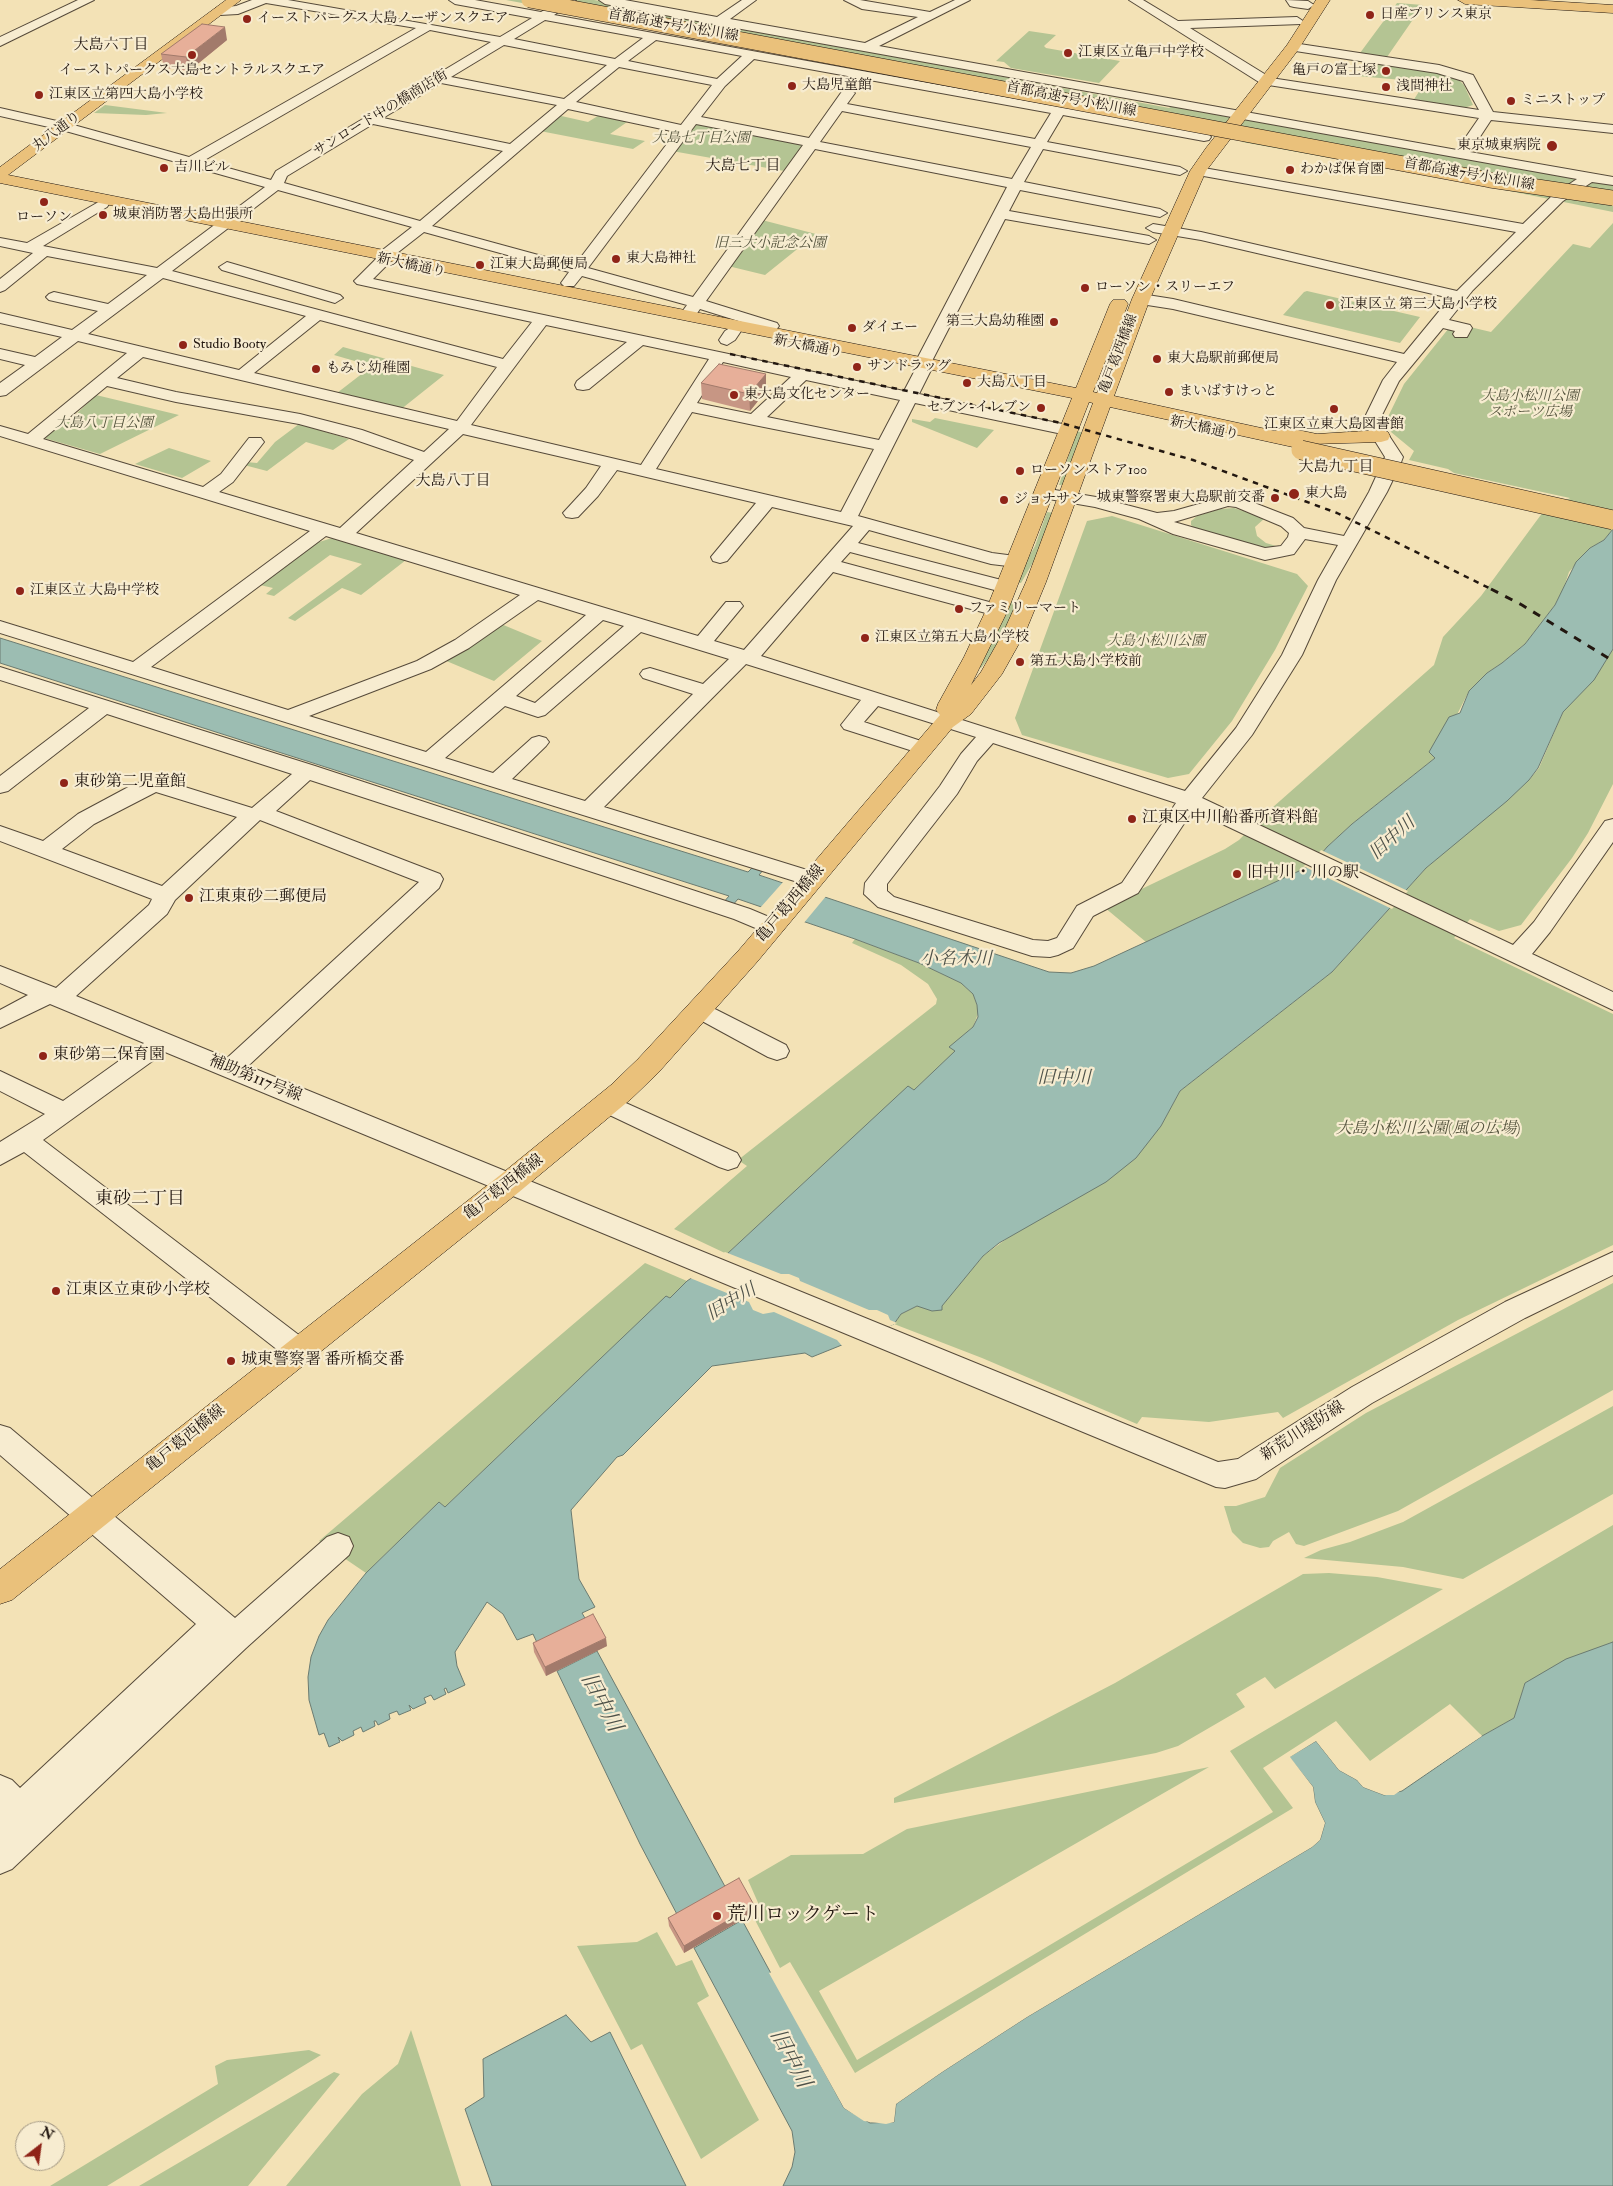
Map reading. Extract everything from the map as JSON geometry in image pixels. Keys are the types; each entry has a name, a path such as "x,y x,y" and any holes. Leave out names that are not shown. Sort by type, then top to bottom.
{"main road":[{"name":"丸八通り","path":"0,174 59,125 221,6 234,0"},
{"name":"首都高速7号小松川線","path":"530,0 1490,180 1613,198"},
{"name":"首都高速7号小松川線","path":"554,0 1484,173 1613,193"},
{"path":"1466,0 1608,5"},
{"path":"1586,0 1608,5"},
{"name":"亀戸葛西橋線","path":"1262,78 1297,34 1304,2"},
{"name":"亀戸葛西橋線","path":"0,1589 608,1104 648,1066 774,925 945,722 963,709 991,674 1009,644 1026,606 1141,299 1169,231 1198,171 1233,114 1297,34 1328,3"},
{"name":"亀戸葛西橋線","path":"1148,240 1180,171 1190,155 1204,137 1233,114"},
{"name":"丸八通り","path":"0,162 59,125"},
{"name":"新大橋通り","path":"0,178 384,258 730,336 923,367"},
{"name":"新大橋通り","path":"0,184 224,225"},
{"name":"新大橋通り","path":"384,258 563,291 692,310 766,332 923,367 1139,410 1613,520"},
{"name":"亀戸葛西橋線","path":"945,722 949,704 975,657 1003,594 1067,430 1126,288"},
{"path":"1139,410 1200,414 1317,440 1381,436"},
{"path":"1139,410 1179,432 1238,448"},
{"name":"新大橋通り","path":"1301,447 1613,513"},
{"path":"1279,457 1346,466 1387,476"},
{"path":"1003,594 1029,587 1036,582"},
{"path":"1003,594 1022,597 1026,606"}],"street":[{"path":"0,42 88,0"},
{"path":"221,6 238,10 262,0"},
{"path":"269,0 342,14 429,27 720,83"},
{"path":"455,0 1204,137"},
{"name":"サンロード中の橋商店街","path":"1,390 276,185 281,174 570,0"},
{"path":"605,0 1613,181"},
{"path":"719,21 750,0"},
{"path":"850,0 862,4 932,16"},
{"path":"867,47 964,0"},
{"path":"1134,0 1262,78 1488,115 1612,131"},
{"path":"192,162 429,27 473,4"},
{"path":"1175,25 1297,34 1462,74 1471,81 1488,115"},
{"path":"364,282 384,258 510,149 615,63 654,36"},
{"path":"563,291 720,83 752,54"},
{"path":"3,115 59,125 276,185 579,271 692,310 861,75"},
{"path":"439,79 566,104 812,143 1160,213"},
{"path":"838,106 1180,171"},
{"path":"590,810 706,692 745,658 846,545 884,446 1016,184 1059,110"},
{"path":"1460,155 1488,115"},
{"path":"371,120 510,149"},
{"path":"1080,153 1095,139"},
{"path":"1198,171 1526,229"},
{"path":"988,736 968,758 949,789 876,884 875,894 886,902 1032,948 1050,949 1066,943 1085,912 1130,888 1189,800 1245,731 1292,655 1321,592 1387,476 1394,457 1391,448 1381,436 1373,417 1391,380 1460,296 1558,198 1590,177"},
{"path":"0,287 37,249 102,204"},
{"path":"1001,214 1148,240 1169,231 1201,236 1460,296"},
{"path":"0,242 160,273 507,365"},
{"path":"226,267 335,298"},
{"path":"242,375 353,284 364,282 1067,430"},
{"path":"54,297 111,309"},
{"path":"1141,299 1173,304 1408,360"},
{"path":"0,318 856,521 991,558 1016,561"},
{"path":"343,535 461,428 541,320"},
{"path":"1438,322 1464,328 1461,334"},
{"path":"584,385 639,340"},
{"path":"31,440 140,350"},
{"path":"0,354 38,363"},
{"path":"645,472 718,357"},
{"path":"754,420 803,374"},
{"path":"104,380 176,397 300,419 356,434 427,459"},
{"path":"300,419 330,396"},
{"path":"687,406 884,446"},
{"path":"0,431 874,698 1189,800 1613,1002"},
{"path":"204,494 227,478 254,442"},
{"path":"572,513 592,492 612,464"},
{"path":"1043,493 1096,502 1251,551 1274,554 1290,548 1297,538 1298,532"},
{"path":"720,557 768,500"},
{"path":"1147,517 1171,517 1227,501 1238,502 1287,522 1298,532 1348,542"},
{"path":"1198,510 1188,514 1184,524 1186,528 1203,537"},
{"path":"136,669 324,529"},
{"path":"846,545 1003,594"},
{"path":"829,565 1003,594"},
{"path":"290,716 424,666 462,644 534,594"},
{"path":"700,645 733,606"},
{"path":"430,760 599,614"},
{"path":"500,698 538,711 637,626"},
{"path":"0,627 590,810 810,881"},
{"path":"0,673 308,771 774,925"},
{"path":"650,674 706,692"},
{"path":"874,698 851,725 923,748"},
{"path":"0,786 105,706"},
{"path":"497,781 539,742"},
{"path":"0,1020 40,999 52,995 160,909 165,896 257,813 308,771"},
{"path":"46,850 86,819 142,789 156,785 276,819 432,879 424,890 230,1069"},
{"path":"1517,956 1542,927 1613,826"},
{"path":"0,833 165,896"},
{"name":"補助第117号線","path":"0,974 691,1259"},
{"path":"699,1009 776,1051"},
{"path":"0,1155 65,1113 163,1041"},
{"path":"0,1080 65,1113"},
{"path":"608,1104 728,1160"},
{"path":"24,1139 298,1350"},
{"name":"新荒川堤防線","path":"691,1259 1210,1472 1225,1475 1246,1470 1314,1424 1362,1395 1514,1310 1613,1263"},
{"path":"0,1437 227,1630"},
{"path":"0,1857 14,1814 227,1630 338,1546"}],"green space":[{"path":"506,0 594,0 1169,108 1173,105 1202,110 1201,112 1613,184 1613,212 1485,186 1242,142 1246,138"},
{"path":"1397,3 1423,5 1387,57 1360,53"},
{"path":"1029,31 1056,35 1044,46 1046,48 1120,61 1099,83 1011,68 1004,62 996,61"},
{"path":"1369,62 1436,72 1457,78 1464,85 1473,105 1464,108 1413,101 1425,82 1357,76"},
{"path":"105,105 167,113 146,115 94,113"},
{"path":"601,114 630,120 610,134 645,141 633,149 540,131 557,115 588,122"},
{"name":"大島七丁目公園","path":"693,123 809,144 790,172 672,151"},
{"name":"旧三大小記念公園","path":"762,220 816,234 765,275 728,266"},
{"name":"大島小松川公園 スポーツ広場","path":"1613,223 1613,529 1604,540 1590,548 1569,572 1563,590 1555,605 1525,644 1487,673 1469,691 1435,758 1352,824 1327,847 1312,865 1146,942 1104,907 1225,849 1239,840 1264,815 1434,665 1443,637 1481,596 1543,512 1570,498 1454,473 1448,469 1409,460 1414,451 1391,432 1386,421 1404,384 1453,323 1491,332 1573,244 1590,248"},
{"path":"1307,291 1420,317 1400,343 1283,315"},
{"path":"343,347 444,375 400,410 337,393 372,366 334,355"},
{"name":"大島八丁目公園","path":"96,395 179,415 100,454 44,438 65,420 70,420"},
{"path":"935,418 994,430 977,448 912,422 912,419 930,422"},
{"path":"299,424 349,439 333,450 306,442 267,471 244,465 246,462 257,463 275,442"},
{"path":"1077,431 1083,433 1063,485 1059,485"},
{"path":"169,448 211,461 182,478 135,464"},
{"path":"1234,508 1265,518 1255,527 1257,536 1266,543 1283,548 1273,551 1195,529 1191,525 1191,521 1197,516 1220,509"},
{"path":"1047,512 1054,513 1039,552 1021,583 1014,582 1035,546"},
{"name":"大島小松川公園","path":"1112,516 1297,574 1308,586 1275,650 1232,721 1189,774 1168,778 1022,735 1015,718 1087,521"},
{"path":"332,538 406,560 361,595 342,588 295,621 288,618 362,564 330,555 274,596 266,594 273,588 260,585 316,543"},
{"path":"1007,601 1020,603 1007,635 981,668 978,667"},
{"path":"501,624 542,641 494,681 444,660"},
{"name":"大島小松川公園(風の広場)","path":"1613,649 1613,784 1588,833 1572,858 1521,925 1499,931 1470,919 1454,938 1613,1014 1613,1245 1458,1320 1283,1418 1278,1412 1209,1422 1142,1417 1137,1424 982,1358 894,1324 901,1314 917,1306 941,1306 983,1256 1161,1126 1180,1091 1332,972 1426,868 1529,780 1539,768 1563,712"},
{"path":"855,939 919,963 961,983 973,994 979,1011 973,1027 950,1047 956,1051 914,1090 908,1087 727,1254 674,1229 747,1166 738,1160 936,1004 937,999 928,984 901,965 852,943"},
{"path":"645,1263 687,1281 670,1298 666,1297 445,1507 439,1502 366,1573 319,1541"},
{"path":"1613,1283 1613,1390 1398,1511 1304,1546 1296,1544 1289,1532 1273,1541 1269,1547 1260,1548 1243,1543 1232,1532 1224,1506 1236,1506 1265,1497 1280,1468 1366,1413"},
{"path":"1613,1406 1613,1494 1463,1579 1403,1567 1304,1558 1321,1550 1350,1542 1403,1522"},
{"path":"1613,1525 1613,1642 1525,1683 1514,1718 1482,1736 1450,1704 1370,1761 1336,1721 1263,1768 1293,1808 855,2073 790,1962 780,1968 755,1920 763,1914 748,1880 791,1855 863,1854 907,1829 1209,1767 819,1991 857,2060 1273,1812 1230,1751"},
{"path":"1329,1573 1377,1577 1443,1589 1275,1689 1265,1677 1236,1694 1245,1707 1178,1746 1156,1753 894,1803 894,1798 1115,1683 1303,1574"},
{"path":"657,1932 676,1966 692,1960 709,1996 697,2003 759,2120 701,2159 642,2044 631,2050 577,1946 637,1942"},
{"path":"411,2030 461,2186 286,2186 362,2094 398,2064"},
{"path":"309,2050 321,2055 107,2186 50,2186 218,2084 215,2066 227,2060"},
{"path":"334,2072 340,2074 248,2186 139,2186"}],"water":[{"name":"旧中川","path":"1613,529 1613,649 1594,680 1563,712 1538,768 1529,780 1507,801 1426,868 1332,972 1180,1091 1161,1126 1136,1158 1106,1182 999,1243 983,1256 942,1306 942,1310 932,1311 917,1306 901,1314 894,1324 812,1357 805,1353 712,1366 623,1455 617,1457 571,1510 579,1579 595,1607 582,1613 589,1625 540,1649 533,1634 517,1640 503,1614 487,1602 455,1652 457,1666 465,1685 448,1693 446,1688 444,1689 446,1694 434,1700 431,1695 424,1698 426,1703 413,1709 409,1705 411,1710 399,1715 397,1711 389,1714 390,1719 378,1725 374,1721 375,1726 363,1732 361,1727 353,1731 354,1735 342,1741 338,1737 340,1742 329,1747 324,1733 319,1735 309,1700 308,1677 311,1657 328,1620 366,1573 439,1502 445,1507 666,1296 670,1298 687,1281 727,1254 908,1086 914,1090 955,1051 949,1047 973,1027 978,1017 977,1005 973,994 961,983 919,963 855,939 738,899 732,906 723,903 729,896 0,663 0,638 748,872 754,866 764,869 759,875 1049,972 1071,973 1094,966 1312,865 1327,847 1352,824 1435,758 1429,752 1449,717 1460,713 1469,691 1487,673 1525,644 1555,605 1576,562 1590,548 1604,540"},
{"path":"1613,1642 1613,2186 783,2186 792,2167 795,2152 792,2131 694,1948 742,1920 844,2108 870,2123 894,2122 896,2104 942,2072 1027,2017 1312,1847 1320,1840 1325,1823 1315,1802 1313,1787 1289,1757 1316,1741 1339,1770 1357,1780 1363,1787 1384,1795 1402,1791 1482,1736 1514,1718 1525,1683 1566,1659"},
{"path":"597,1651 728,1892 680,1920 640,1844 557,1671"},
{"path":"566,2015 591,2042 610,2032 686,2186 492,2186 465,2109 484,2097 483,2059"}],"pier":[{"path":"1321,850 1408,891 1392,909 1303,866 1310,863"},
{"path":"784,881 827,895 803,924 760,908"},
{"path":"725,1252 781,1274 789,1274 799,1278 800,1281 869,1310 877,1310 888,1315 890,1320 897,1323 843,1347 837,1340 774,1312 763,1314 753,1310 749,1302 690,1278"},
{"path":"1480,1734 1482,1736 1394,1795 1384,1795 1363,1787 1357,1780 1339,1770 1316,1741 1290,1757 1313,1787 1315,1802 1325,1823 1320,1840 1312,1847 1027,2017 942,2072 896,2104 894,2122 886,2124 864,2121 844,2108 769,1973 772,1972 846,2106 865,2119 892,2120 894,2102 1026,2014 1311,1845 1318,1838 1322,1823 1313,1803 1311,1788 1287,1759 1288,1755 1317,1738 1341,1768 1359,1778 1365,1785 1374,1790 1394,1792"}],"building":[{"path":"202,24 225,27 186,57 161,54"},
{"path":"719,364 766,374 749,394 701,383"},
{"path":"593,1614 606,1638 545,1667 533,1643"},
{"name":"荒川ロックゲート","path":"739,1878 754,1905 684,1946 668,1918"}],"railway":[{"path":"730,354 1061,423 1193,460 1337,513 1492,589"},
{"path":"1492,589 1522,605 1613,661"}],"place":[{"name":"日産プリンス東京","path":"1370,15"},
{"name":"イーストパークス大島ノーザンスクエア","path":"247,19"},
{"name":"江東区立亀戸中学校","path":"1068,53"},
{"name":"イーストパークス大島セントラルスクエア","path":"192,55"},
{"name":"亀戸の富士塚","path":"1386,71"},
{"name":"大島児童館","path":"792,86"},
{"name":"浅間神社","path":"1386,87"},
{"name":"江東区立第四大島小学校","path":"39,95"},
{"name":"ミニストップ","path":"1511,101"},
{"name":"東京城東病院","path":"1552,146"},
{"name":"吉川ビル","path":"164,168"},
{"name":"わかば保育園","path":"1290,170"},
{"name":"ローソン","path":"44,202"},
{"name":"城東消防署大島出張所","path":"103,215"},
{"name":"東大島神社","path":"616,259"},
{"name":"江東大島郵便局","path":"480,265"},
{"name":"ローソン・スリーエフ","path":"1085,288"},
{"name":"江東区立 第三大島小学校","path":"1330,305"},
{"name":"第三大島幼稚園","path":"1054,322"},
{"name":"ダイエー","path":"852,328"},
{"name":"Studio Booty","path":"183,345"},
{"name":"東大島駅前郵便局","path":"1157,359"},
{"name":"サンドラッグ","path":"857,367"},
{"name":"もみじ幼稚園","path":"316,369"},
{"name":"大島八丁目","path":"967,383"},
{"name":"まいばすけっと","path":"1169,392"},
{"name":"東大島文化センター","path":"734,395"},
{"name":"セブン-イレブン","path":"1041,408"},
{"name":"江東区立東大島図書館","path":"1334,409"},
{"name":"ローソンストア100","path":"1020,471"},
{"name":"東大島","path":"1294,494"},
{"name":"城東警察署東大島駅前交番","path":"1275,498"},
{"name":"ジョナサン","path":"1004,500"},
{"name":"江東区立 大島中学校","path":"20,591"},
{"name":"ファミリーマート","path":"959,609"},
{"name":"江東区立第五大島小学校","path":"865,638"},
{"name":"第五大島小学校前","path":"1020,662"},
{"name":"東砂第二児童館","path":"64,783"},
{"name":"江東区中川船番所資料館","path":"1132,819"},
{"name":"旧中川・川の駅","path":"1237,874"},
{"name":"江東東砂二郵便局","path":"189,898"},
{"name":"東砂第二保育園","path":"43,1056"},
{"name":"江東区立東砂小学校","path":"56,1291"},
{"name":"城東警察署 番所橋交番","path":"231,1361"},
{"name":"荒川ロックゲート","path":"717,1916"}],"district":[{"name":"大島六丁目","path":"111,46"},
{"name":"大島七丁目","path":"743,167"},
{"name":"大島九丁目","path":"1336,468"},
{"name":"大島八丁目","path":"453,482"},
{"name":"東砂二丁目","path":"140,1200"}],"water label":[{"name":"小名木川","path":"956,960"}]}
